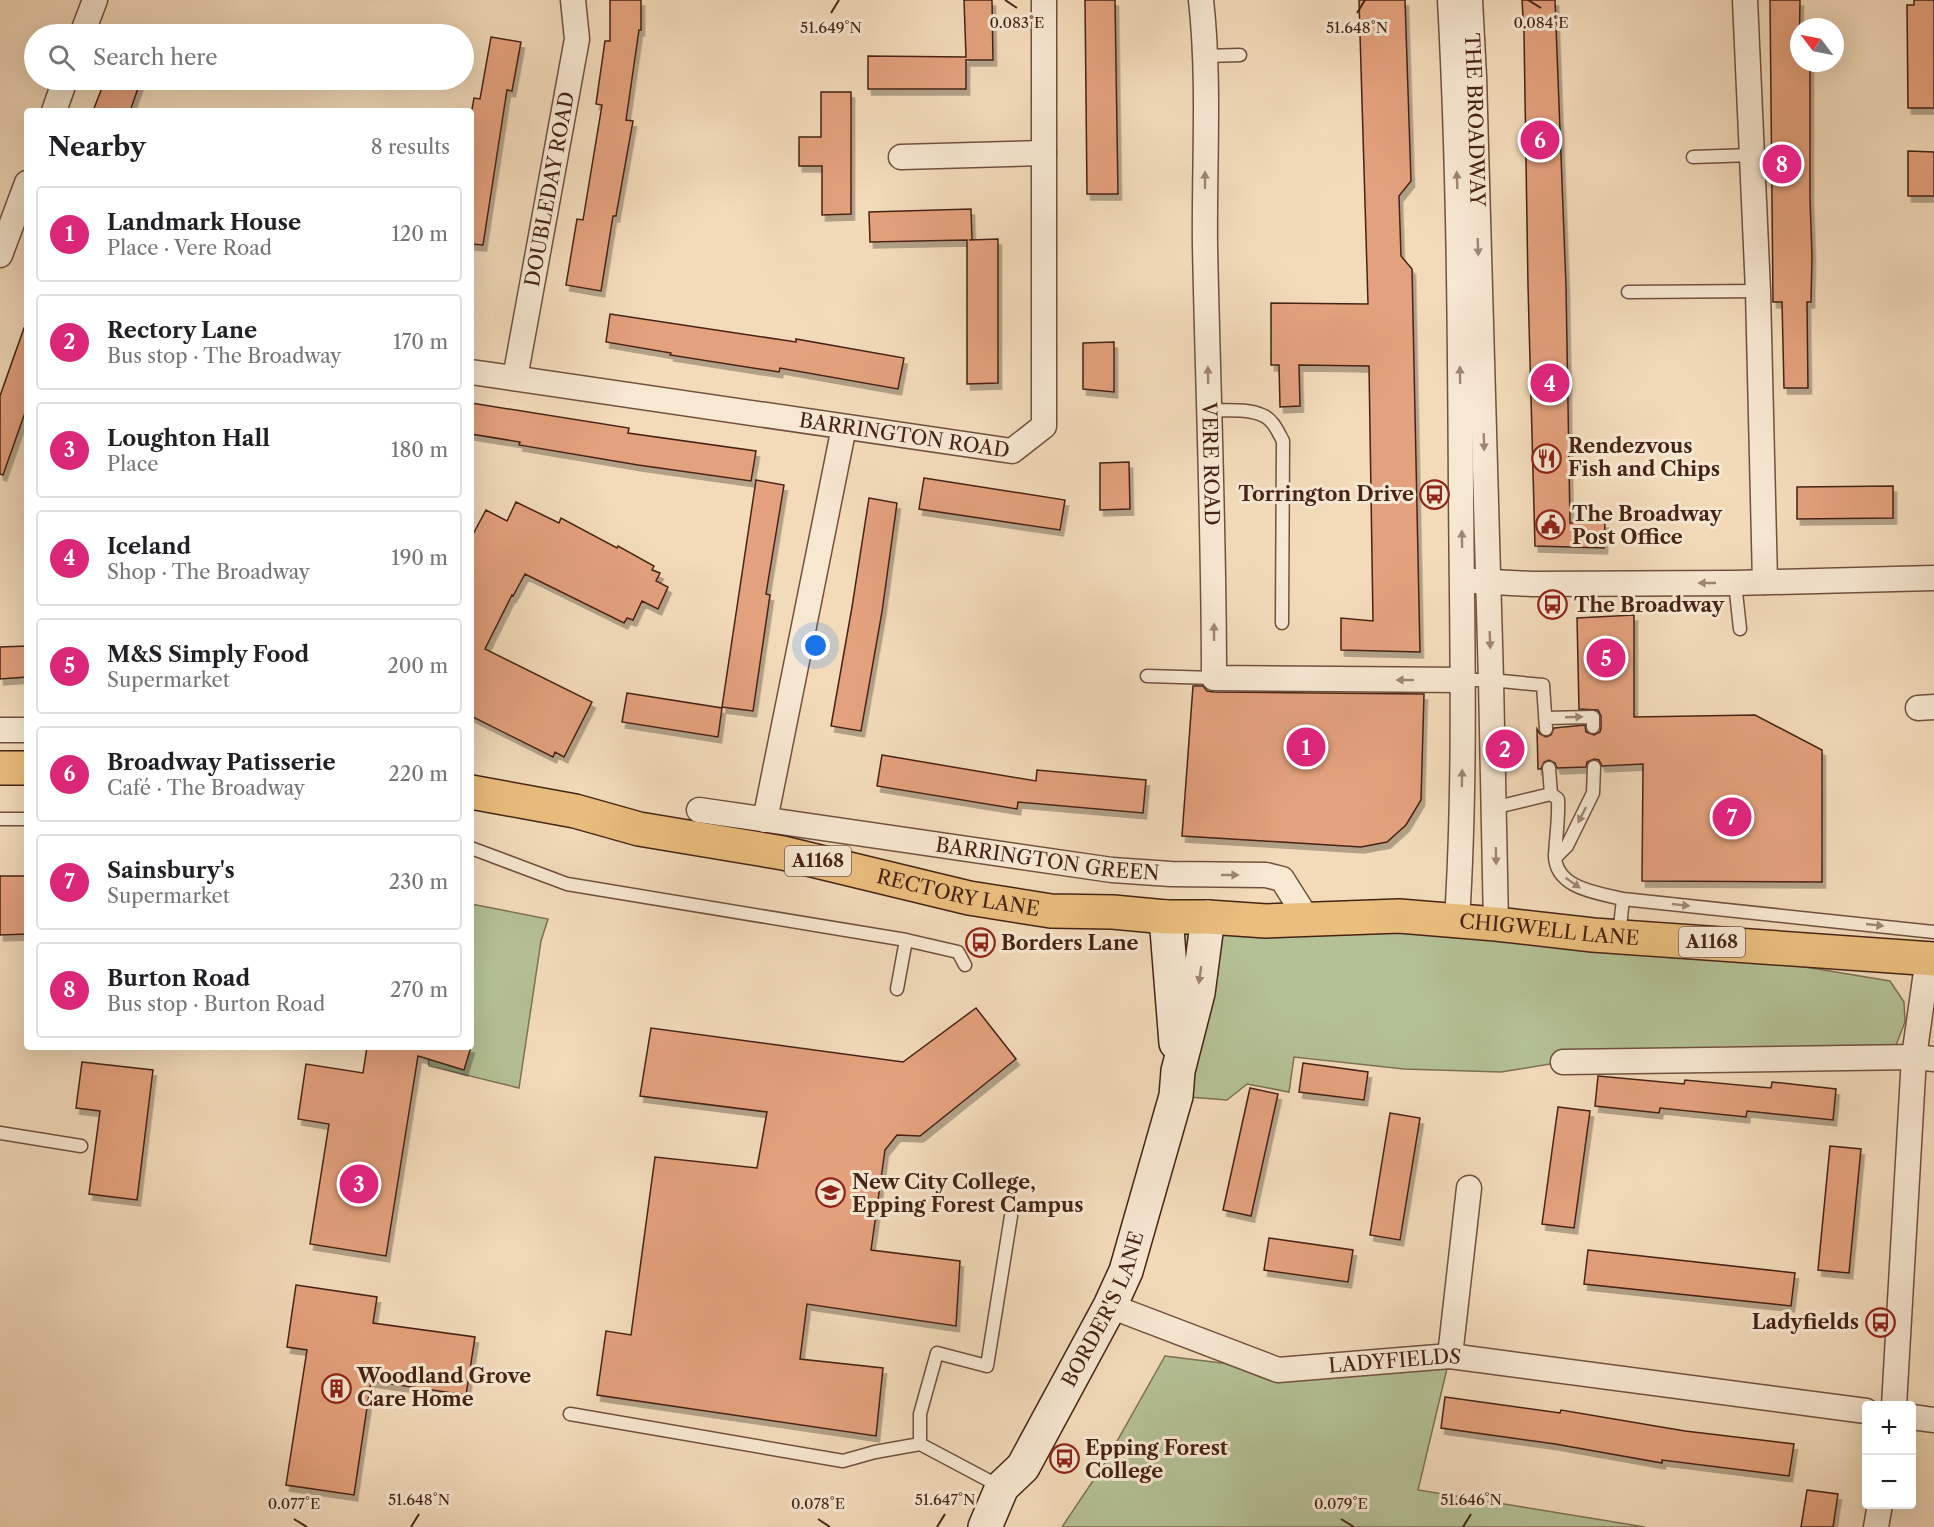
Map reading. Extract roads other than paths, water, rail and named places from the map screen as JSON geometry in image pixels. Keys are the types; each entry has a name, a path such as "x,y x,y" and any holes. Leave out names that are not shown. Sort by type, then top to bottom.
{"main road":[{"path":"0,768 24,768"},
{"name":"RECTORY LANE","path":"474,793 575,811 639,829 783,853 969,898 1051,911 1113,912 1166,917"},
{"name":"CHIGWELL LANE","path":"1166,917 1266,921 1379,915 1457,920 1619,936 1932,949"}],"street":[{"path":"86,24 95,0"},
{"name":"DOUBLEDAY ROAD","path":"514,378 577,39 573,0"},
{"name":"BARRINGTON ROAD","path":"474,372 1012,451 1044,426 1044,0"},
{"name":"VERE ROAD","path":"1201,0 1205,38 1205,217 1214,566 1214,678"},
{"name":"THE BROADWAY","path":"1450,0 1459,230 1464,680 1462,844 1457,920"},
{"name":"THE BROADWAY","path":"1470,0 1496,855 1496,924"},
{"path":"1745,0 1758,291 1765,582"},
{"path":"55,108 61,90"},
{"path":"901,157 1044,153"},
{"path":"0,255 24,191"},
{"path":"765,820 844,428"},
{"path":"1462,581 1532,584 1934,580"},
{"path":"1214,678 1464,680"},
{"path":"0,730 24,730"},
{"name":"BARRINGTON GREEN","path":"699,810 1112,870 1171,874 1266,875 1282,879 1308,920"},
{"name":"BORDER'S LANE","path":"986,1527 1002,1487 1023,1467 1110,1306 1126,1271 1176,1096 1178,1071 1166,917"},
{"name":"BORDER'S LANE","path":"1178,1071 1198,993 1208,917"},
{"path":"1894,1401 1932,949"},
{"path":"1563,1062 1924,1058"},
{"path":"1450,1356 1469,1188"},
{"name":"LADYFIELDS","path":"1110,1306 1278,1370 1450,1356 1862,1410"},
{"path":"1916,1418 1934,1420"},
{"path":"1876,1527 1879,1509"}],"lane":[{"path":"1205,56 1240,55"},
{"path":"1693,157 1752,155"},
{"path":"1628,292 1758,291"},
{"path":"1209,410 1263,415 1274,424 1283,441 1282,623"},
{"path":"1735,583 1740,629"},
{"path":"1147,676 1214,678"},
{"path":"1464,680 1543,685 1546,723 1593,717 1593,726"},
{"path":"1555,858 1567,846 1593,793 1594,766"},
{"path":"1549,768 1551,794"},
{"path":"1493,808 1551,794 1558,799 1559,816 1555,858 1562,875 1580,889 1932,949"},
{"path":"0,819 24,819"},
{"path":"474,850 567,884 906,940 958,952 964,965"},
{"path":"1619,936 1623,898"},
{"path":"897,989 906,940"},
{"path":"0,1133 81,1146"},
{"path":"920,1444 920,1414 937,1353 987,1366 1011,1216"},
{"path":"570,1414 843,1461 920,1444 1002,1487"}],"place":[{"name":"Broadway Patisserie","path":"1540,140"},
{"name":"Burton Road","path":"1782,164"},
{"name":"Iceland","path":"1550,383"},
{"name":"Rendezvous Fish and Chips","path":"1547,458"},
{"name":"Torrington Drive","path":"1435,494"},
{"name":"The Broadway Post Office","path":"1551,525"},
{"name":"The Broadway","path":"1553,605"},
{"name":"M&S Simply Food","path":"1606,658"},
{"name":"Landmark House","path":"1306,747"},
{"name":"Rectory Lane","path":"1505,749"},
{"name":"Sainsbury's","path":"1732,817"},
{"name":"Borders Lane","path":"980,943"},
{"name":"Loughton Hall","path":"359,1184"},
{"name":"New City College, Epping Forest Campus","path":"831,1193"},
{"name":"Ladyfields","path":"1880,1322"},
{"name":"Woodland Grove Care Home","path":"336,1388"},
{"name":"Epping Forest College","path":"1064,1459"}]}
